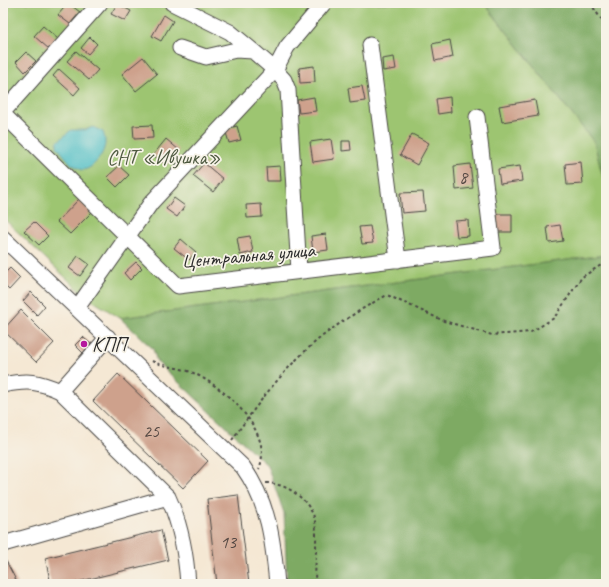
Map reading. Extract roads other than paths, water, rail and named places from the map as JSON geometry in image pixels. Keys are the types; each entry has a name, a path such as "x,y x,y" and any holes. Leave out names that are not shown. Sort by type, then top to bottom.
{"street":[{"path":"3,113 100,3"},
{"path":"172,3 230,32 275,70 284,80 288,90 299,271"},
{"path":"77,308 151,203 275,70 287,47 324,3"},
{"path":"370,45 398,260"},
{"path":"180,48 206,56 236,50 253,51"},
{"name":"Центральная улица","path":"3,113 178,286 493,248 477,117"},
{"path":"3,238 243,466 255,485 272,538 277,584"},
{"path":"60,392 108,337"},
{"path":"3,385 23,381 44,383 60,392 168,497 177,516 186,559 188,584"},
{"path":"3,544 168,497"}],"water":[{"path":"93,127 103,132 105,145 98,160 90,167 82,170 71,164 57,147 57,142 71,130 85,130"}],"place":[{"name":"КПП","path":"84,344"}],"park label":[{"name":"СНТ «Ивушка»","path":"164,157"}]}
